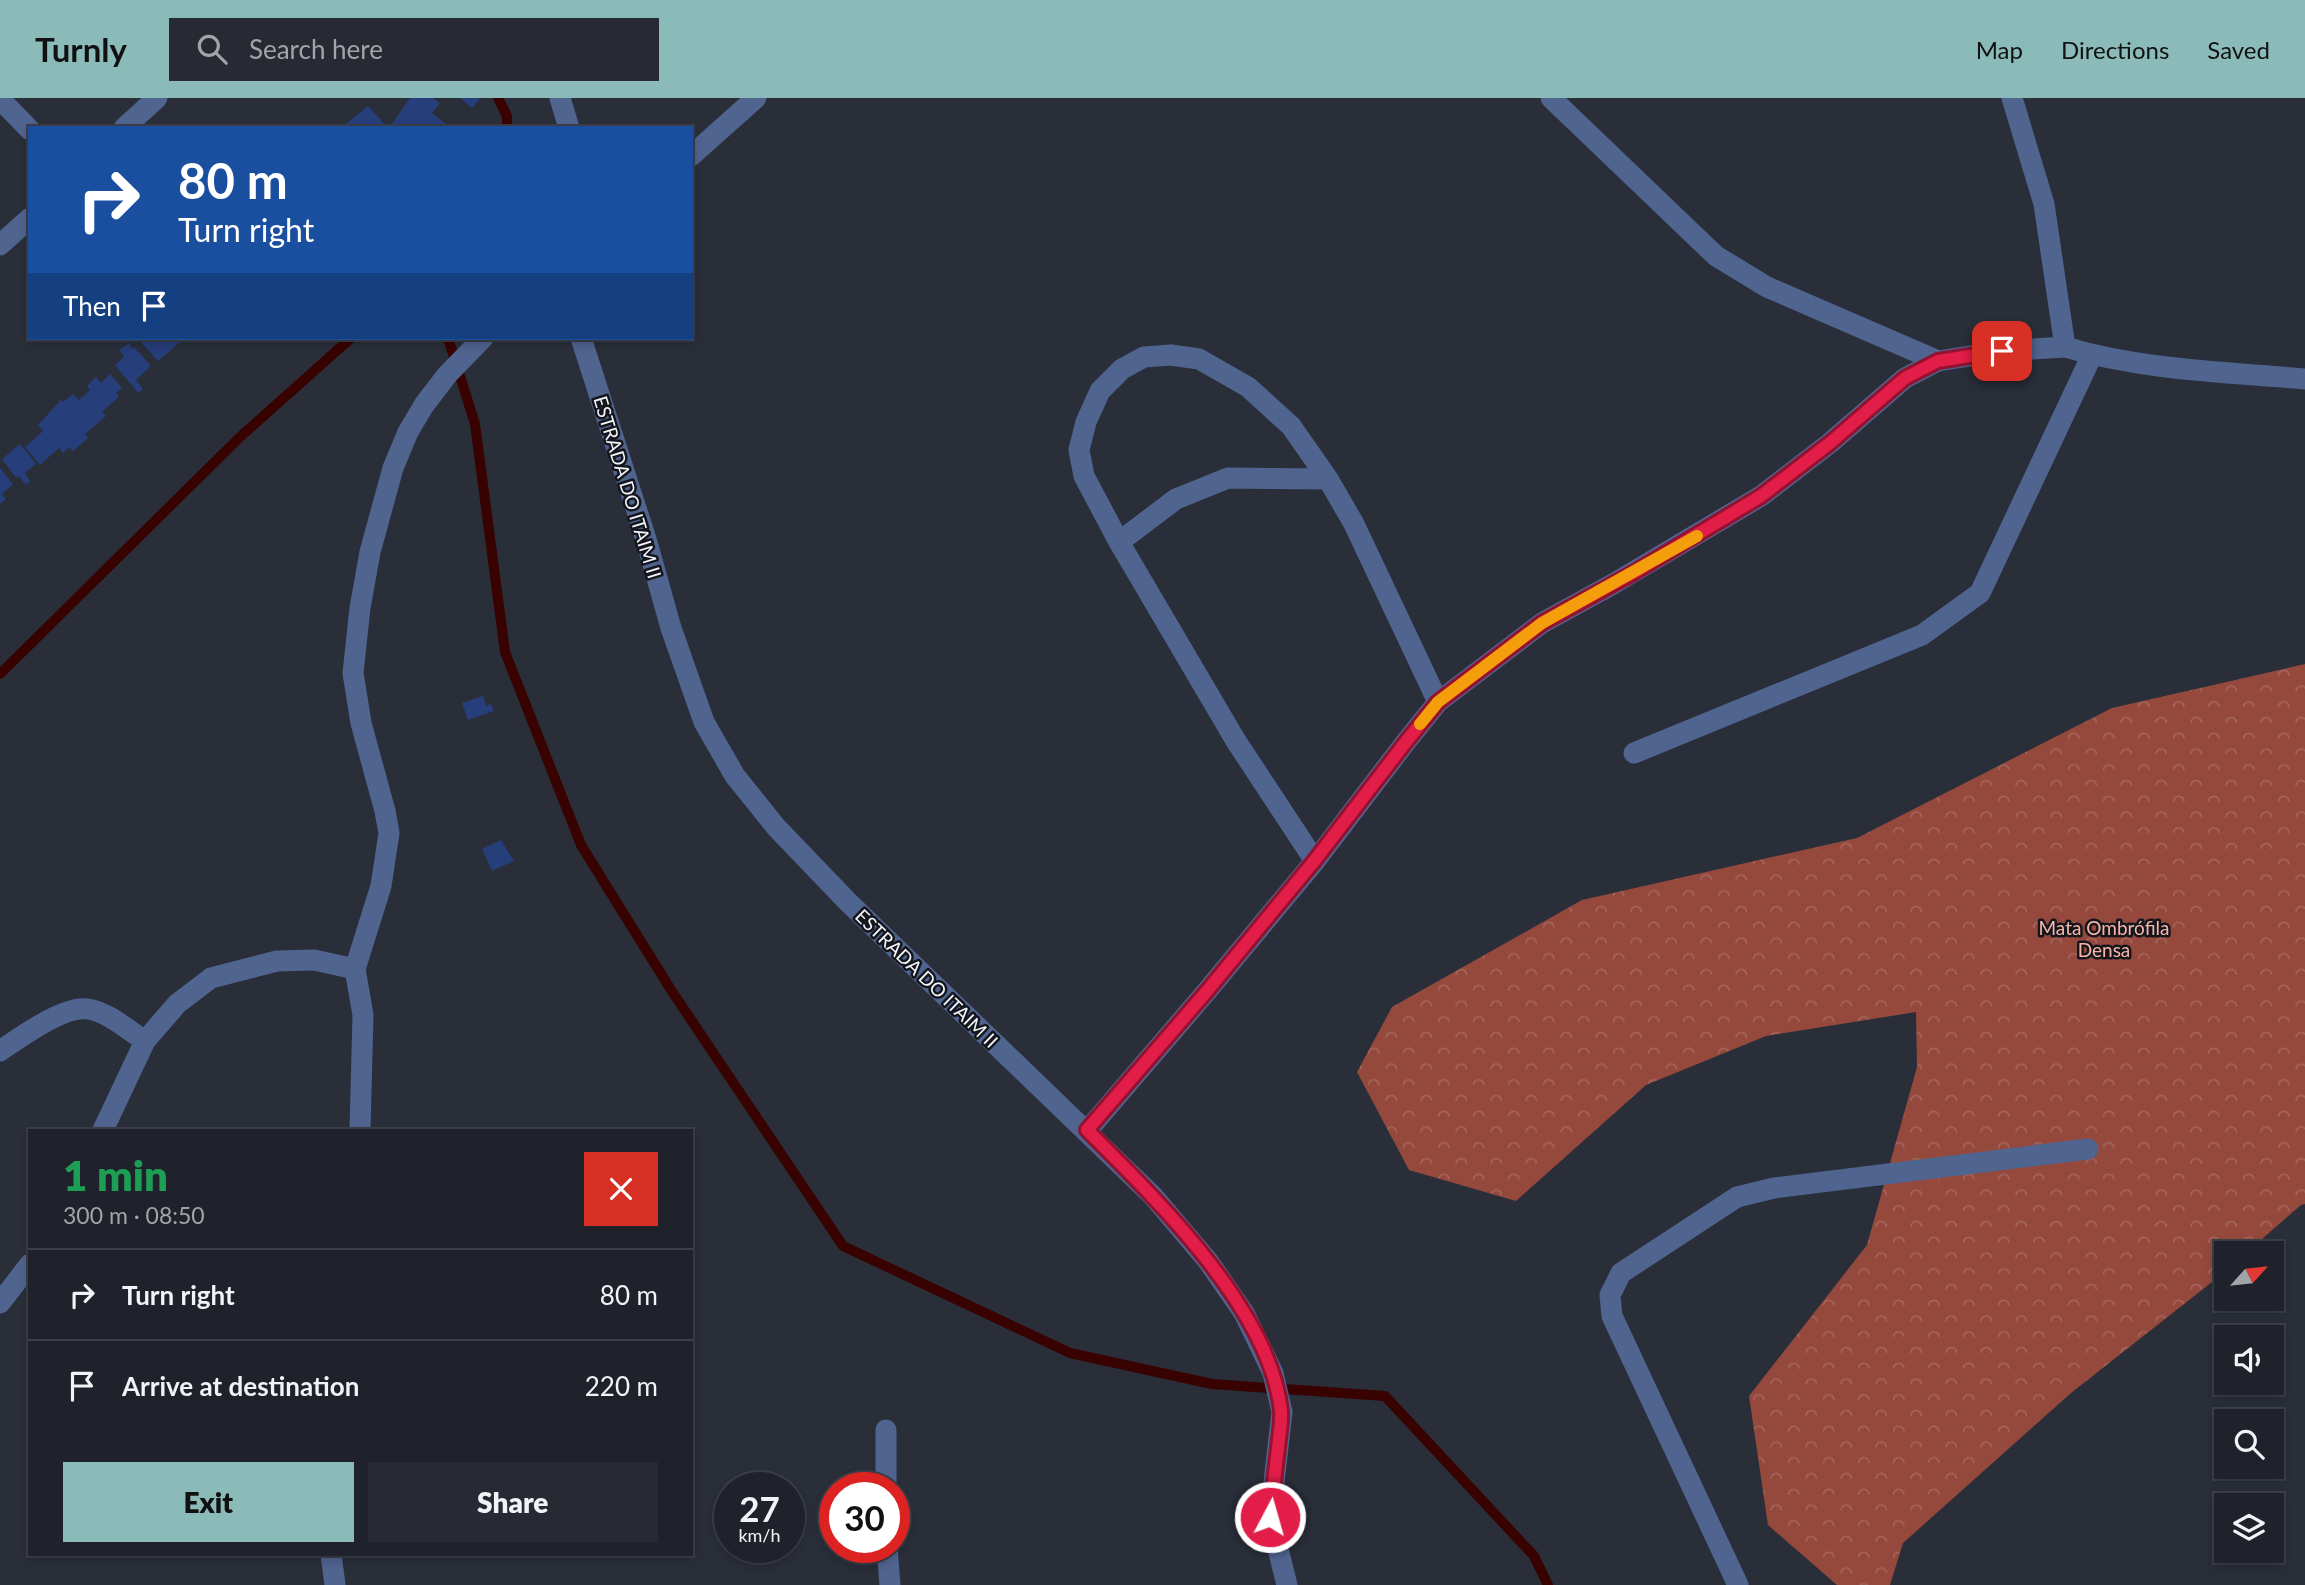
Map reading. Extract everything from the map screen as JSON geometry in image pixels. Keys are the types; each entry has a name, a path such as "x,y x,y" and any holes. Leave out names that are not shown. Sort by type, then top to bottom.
{"street":[{"path":"126,126 157,98"},
{"path":"560,98 568,126"},
{"path":"693,154 756,98"},
{"path":"1551,98 1716,256 1767,287 1938,361"},
{"path":"2012,98 2044,204 2065,347"},
{"path":"0,99 28,128"},
{"path":"0,245 28,220"},
{"path":"360,1129 363,1015 355,969 381,886 388,833 385,811 361,723 353,673 360,608 370,552 393,468 408,432 447,375 481,340"},
{"name":"ESTRADA DO ITAIM II","path":"582,340 646,539 675,640 704,722 735,776 776,828 847,901 1153,1196 1208,1261 1244,1313 1273,1373 1282,1412 1270,1517 1287,1585"},
{"path":"1087,1130 1315,860 1438,702 1542,623 1636,571 1761,496 1830,443 1905,378 1938,361 2002,351 2065,347 2092,355 2163,366 2305,379"},
{"path":"1315,860 1236,741 1119,542 1084,477 1079,450 1086,422 1100,391 1122,369 1144,356 1171,355 1199,359 1248,387 1291,426 1328,479 1354,524 1438,702"},
{"path":"1634,753 1922,635 1980,593 2092,355"},
{"path":"1119,542 1176,499 1228,478 1328,479"},
{"path":"103,1129 145,1041 177,1004 211,978 277,961 314,960 355,969"},
{"path":"0,1051 25,1034 76,1008 102,1014 145,1041"},
{"path":"1738,1585 1612,1316 1610,1295 1621,1273 1737,1197 1774,1188 2088,1149"},
{"path":"0,1303 28,1267"},
{"path":"886,1430 886,1472"},
{"path":"331,1556 335,1585"},
{"path":"888,1563 890,1585"}],"green space":[{"name":"Mata Ombrófila Densa","path":"2305,664 2305,1204 2260,1241 2214,1241 2214,1280 2071,1393 1903,1543 1890,1585 1837,1585 1768,1525 1749,1396 1867,1245 1917,1067 1916,1012 1766,1036 1646,1085 1516,1201 1409,1170 1357,1072 1392,1007 1582,900 1857,838 2112,708"}],"building":[{"path":"410,98 433,98 440,103 432,113 446,124 444,126 390,126"},
{"path":"460,98 478,98 480,99 472,108"},
{"path":"368,106 386,126 343,126"},
{"path":"144,340 183,340 158,361 141,342"},
{"path":"129,343 151,366 136,380 143,389 138,393 115,365 124,357 119,350"},
{"path":"110,374 122,388 116,393 119,397 102,412 106,416 85,434 88,438 73,451 69,447 63,453 59,448 40,465 25,447 43,431 38,425 61,400 63,402 73,394 79,400 90,390 87,386 96,377 101,383"},
{"path":"20,444 36,464 25,473 30,481 26,485 19,476 16,478 2,459"},
{"path":"0,468 13,484 2,494 6,499 0,504"},
{"path":"483,696 486,706 491,704 494,711 468,720 462,703"},
{"path":"501,840 514,861 492,871 482,849"}],"waterway":[{"path":"498,98 507,116 507,126"},
{"path":"0,674 240,437 349,340"},
{"path":"449,340 475,424 505,652 581,845 671,990 843,1246 1070,1353 1212,1384 1385,1396 1534,1556 1548,1585"}],"slow traffic":[{"path":"1420,724 1438,702 1542,623 1697,536"}],"route":[{"path":"1270,1517 1282,1412 1273,1373 1263,1348 1244,1313 1208,1261 1153,1196 1087,1130 1315,860 1438,702 1542,623 1633,573 1761,496 1830,443 1905,378 1938,361 2002,351"}]}
